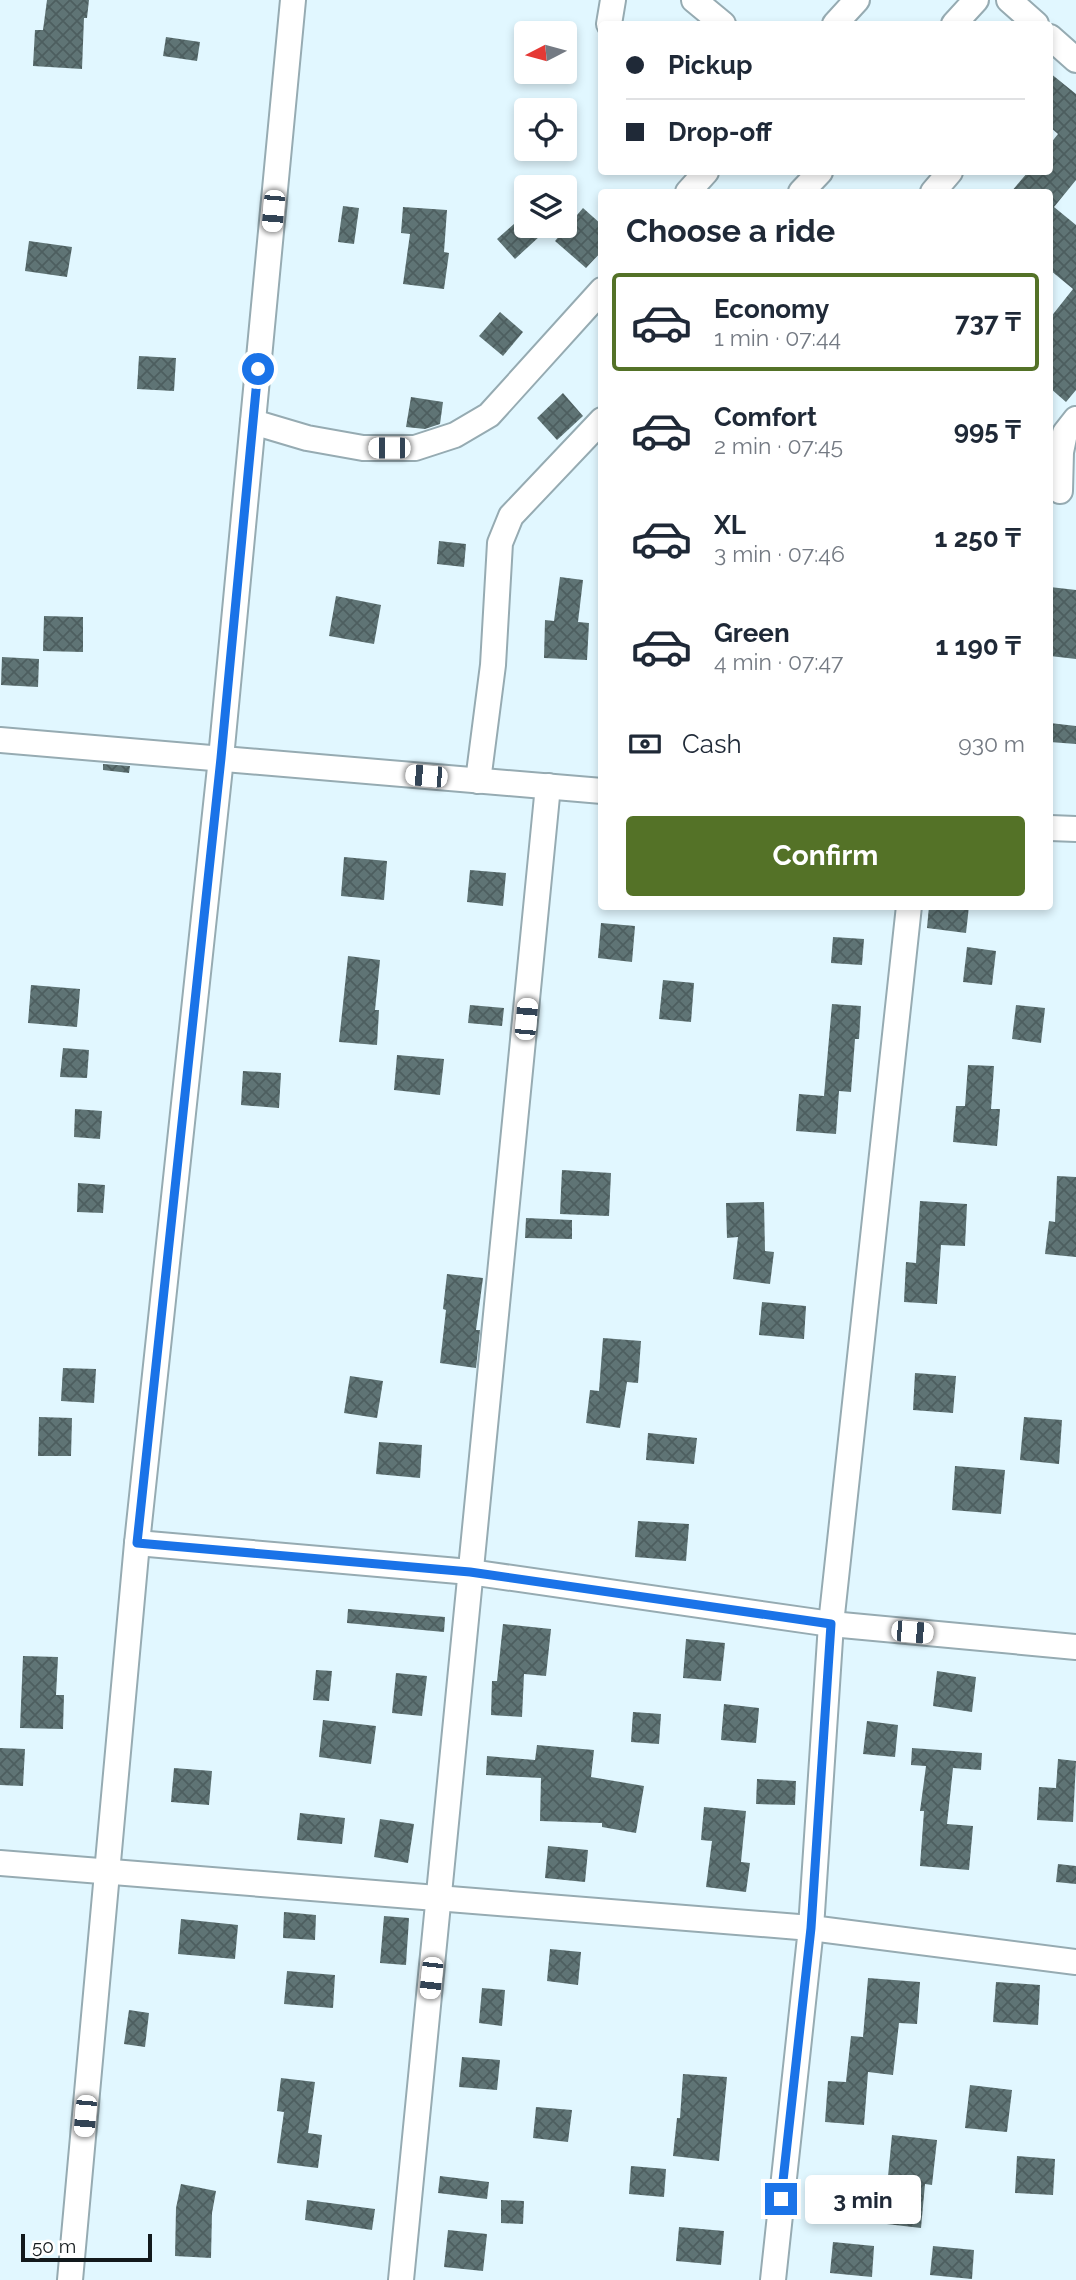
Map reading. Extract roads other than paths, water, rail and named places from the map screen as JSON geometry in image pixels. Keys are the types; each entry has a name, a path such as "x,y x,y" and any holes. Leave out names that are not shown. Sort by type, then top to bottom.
{"street":[{"path":"70,2280 137,1543 221,758 293,0"},
{"path":"610,21 613,0"},
{"path":"694,0 719,21"},
{"path":"838,21 857,0"},
{"path":"957,21 976,0"},
{"path":"1009,0 1033,21"},
{"path":"691,189 703,175"},
{"path":"804,189 817,175"},
{"path":"936,189 947,175"},
{"path":"253,422 307,438 363,448 415,448 455,435 489,415 598,294"},
{"path":"1062,491 1055,447 1076,419"},
{"path":"478,781 493,665 500,543 511,516 598,424"},
{"path":"0,740 598,791"},
{"path":"401,2280 548,786"},
{"path":"1053,828 1076,829"},
{"path":"773,2280 811,1928 831,1624 909,910"},
{"path":"137,1543 470,1572 831,1624 1076,1647"},
{"path":"0,1863 811,1928 1076,1962"}]}
